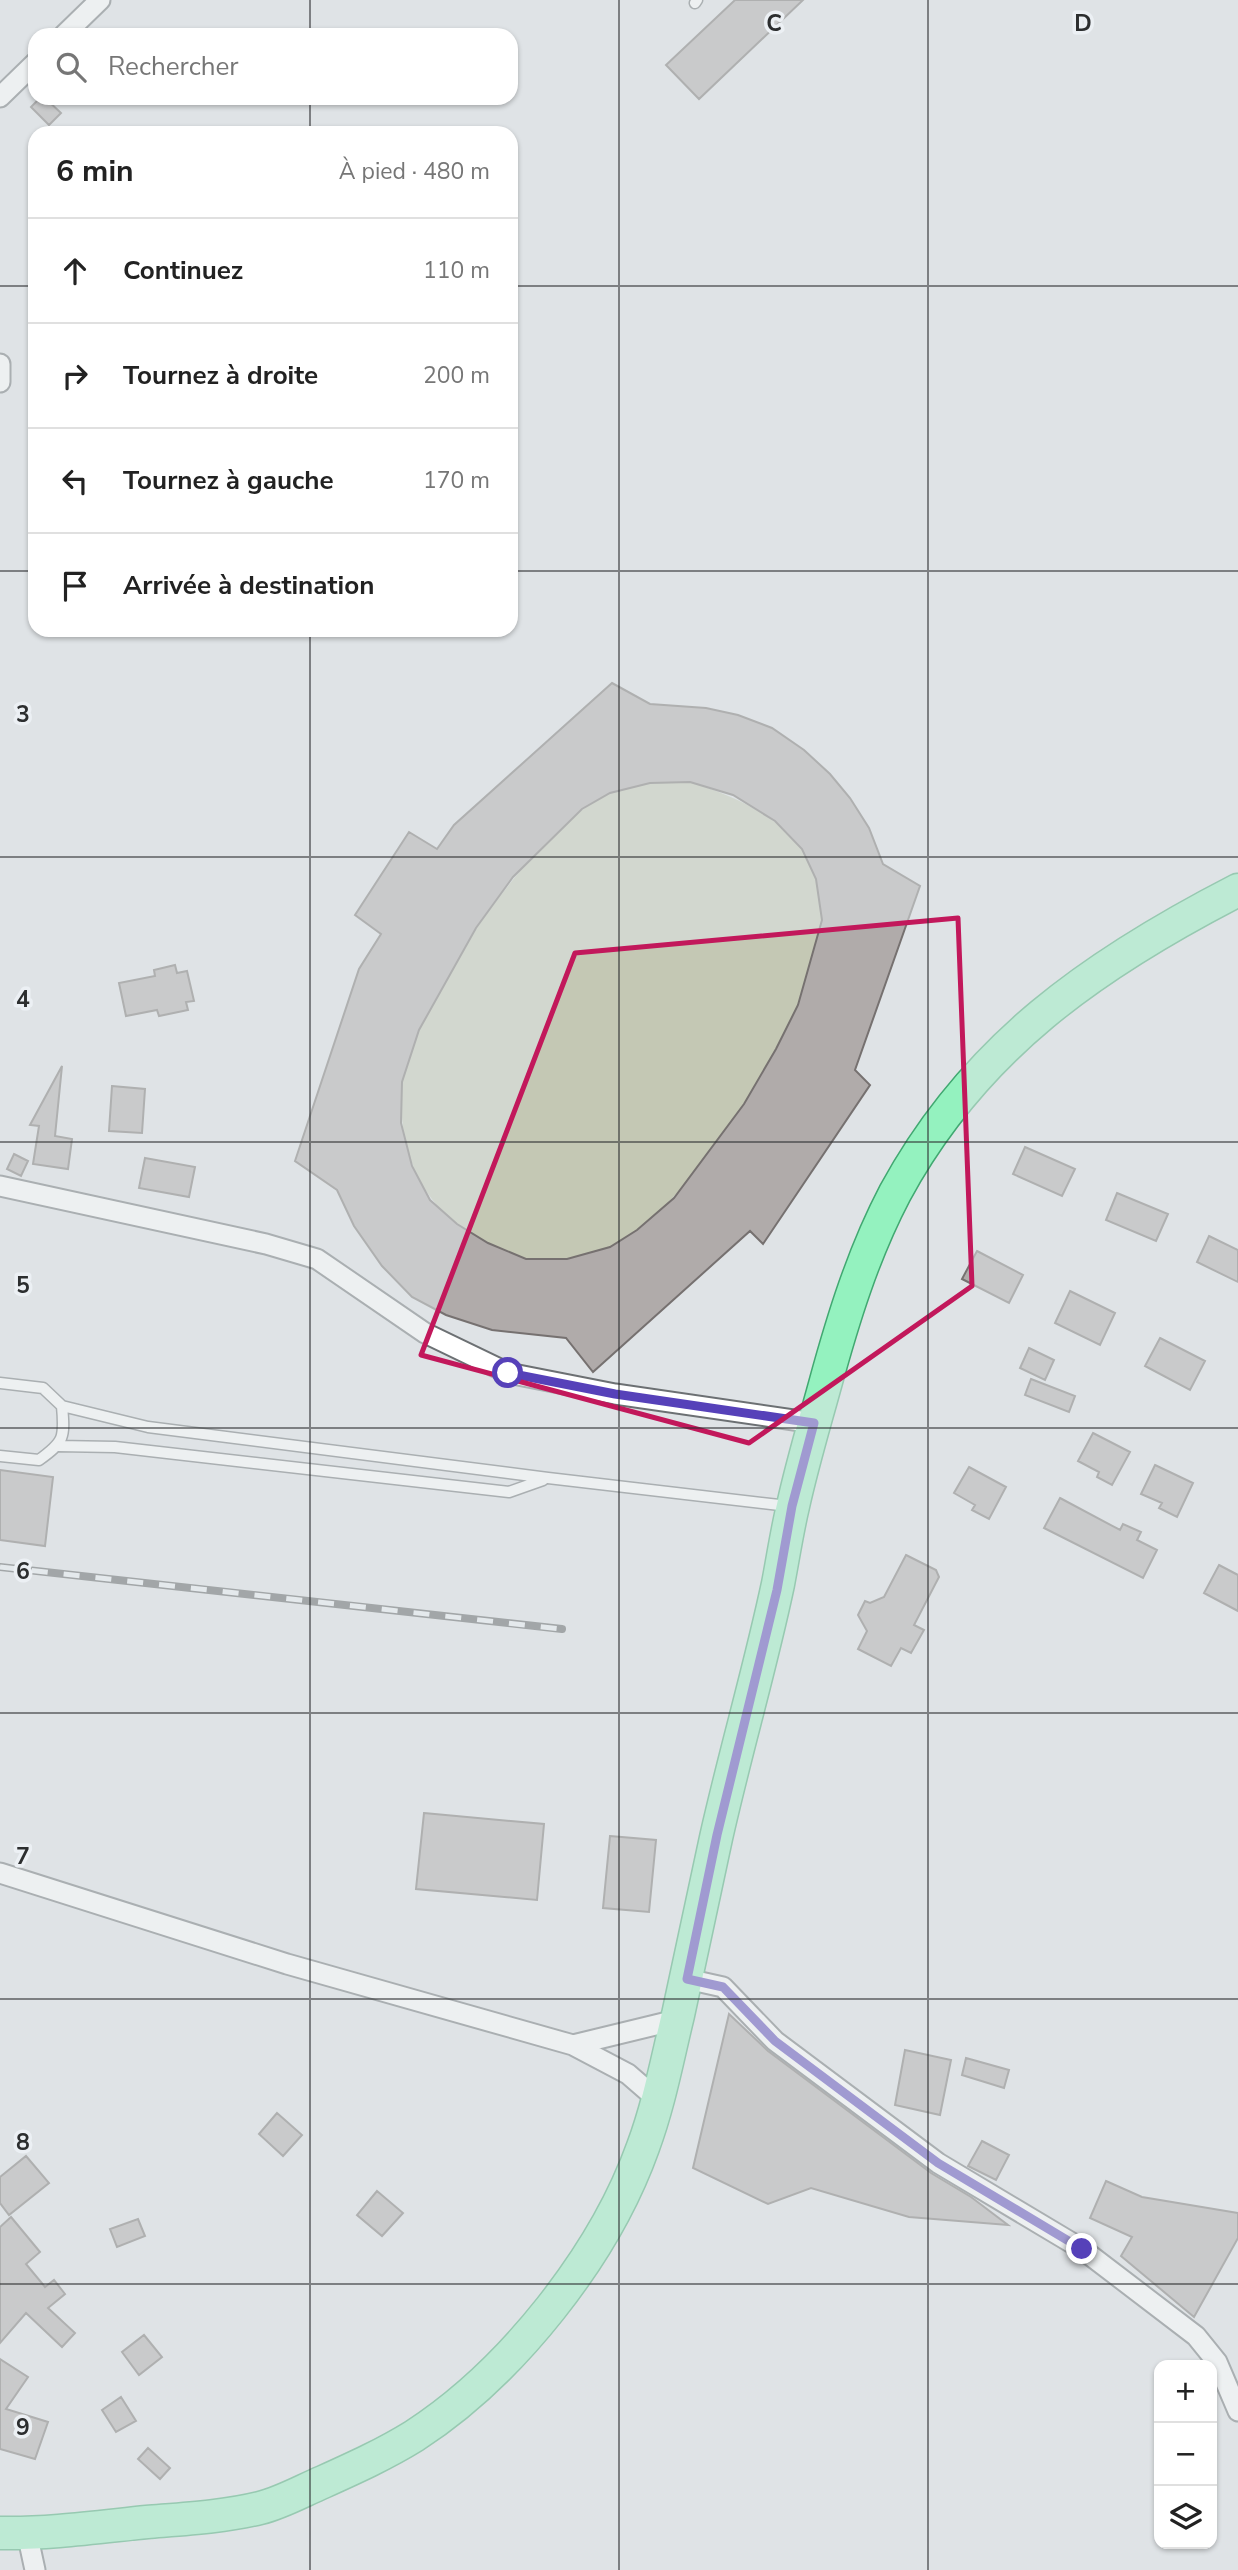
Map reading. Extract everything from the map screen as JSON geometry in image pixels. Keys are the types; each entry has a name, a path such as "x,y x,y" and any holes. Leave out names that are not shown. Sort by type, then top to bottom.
{"main road":[{"path":"14,2533 205,2517 263,2508 369,2462 417,2434 497,2370 550,2311 594,2245 626,2190 644,2146 687,1979 717,1835 777,1590 792,1506 850,1298 890,1204 926,1144 972,1079 1015,1037 1066,993 1173,925 1238,890"}],"street":[{"path":"71,28 100,0"},
{"path":"0,97 28,70"},
{"path":"0,364 0,382"},
{"path":"0,1186 266,1244 317,1259 425,1333 508,1373 615,1394 814,1423"},
{"path":"0,1873 287,1964 572,2045 628,2074 658,2100"},
{"path":"687,1979 723,1987 775,2041 938,2163 1082,2249 1196,2336 1217,2362 1238,2410"},
{"path":"572,2045 677,2020"},
{"path":"14,2533 35,2570"}],"lane":[{"path":"0,1383 43,1388 62,1406 148,1427 792,1506"},
{"path":"58,1446 64,1425 62,1406"},
{"path":"0,1456 39,1460 58,1446 114,1447 509,1492 548,1478"}],"highlighted area":[{"path":"958,918 972,1286 749,1443 421,1355 575,953"}],"green space":[{"path":"690,782 728,796 765,815 796,842 808,859 817,883 822,919 798,1006 785,1035 744,1105 691,1177 663,1208 635,1232 609,1248 590,1254 569,1259 538,1260 510,1253 454,1222 440,1209 418,1178 406,1143 401,1105 402,1086 410,1052 427,1012 451,968 481,922 513,879 547,842 579,812 609,794 638,785"}],"building":[{"path":"735,0 803,0 699,99 666,65"},
{"path":"52,105 61,113 49,125 31,107"},
{"path":"612,683 650,704 706,708 738,715 772,728 804,750 830,774 850,798 869,828 883,864 920,886 855,1070 870,1085 763,1244 750,1231 593,1372 566,1338 492,1330 446,1315 412,1297 382,1266 354,1226 337,1190 295,1161 359,969 381,934 355,915 409,832 437,849 454,825","holes":["690,782 733,795 775,821 802,849 816,879 822,920 798,1005 776,1049 744,1104 674,1198 637,1230 610,1247 567,1259 526,1259 488,1243 457,1224 430,1200 412,1166 401,1123 402,1082 419,1030 476,928 513,877 582,809 610,793 650,783"]},
{"path":"175,965 177,973 187,971 194,1001 186,1002 188,1010 159,1016 157,1010 126,1016 119,983 155,976 154,970"},
{"path":"62,1066 55,1136 72,1139 68,1169 33,1164 39,1126 30,1125"},
{"path":"112,1086 145,1089 142,1133 109,1131"},
{"path":"1025,1147 1075,1169 1062,1196 1013,1174"},
{"path":"14,1154 28,1161 21,1176 7,1169"},
{"path":"145,1158 195,1167 189,1197 139,1188"},
{"path":"1117,1193 1168,1214 1156,1241 1106,1220"},
{"path":"1209,1236 1238,1250 1238,1282 1197,1262"},
{"path":"977,1251 1023,1275 1009,1303 962,1279"},
{"path":"1070,1291 1115,1313 1100,1345 1055,1323"},
{"path":"1160,1338 1205,1361 1190,1390 1145,1366"},
{"path":"1029,1348 1054,1360 1045,1380 1020,1368"},
{"path":"1031,1379 1075,1396 1069,1412 1025,1395"},
{"path":"1093,1433 1130,1452 1112,1485 1097,1477 1099,1472 1078,1461"},
{"path":"1155,1465 1193,1483 1177,1517 1159,1508 1162,1503 1141,1494"},
{"path":"969,1467 1006,1487 989,1519 972,1510 975,1505 954,1493"},
{"path":"0,1470 53,1477 45,1546 0,1540"},
{"path":"1060,1498 1120,1530 1123,1524 1141,1532 1137,1540 1157,1550 1143,1578 1044,1528"},
{"path":"906,1555 936,1570 939,1577 914,1625 924,1630 911,1653 901,1648 891,1666 858,1649 867,1631 858,1615 865,1601 870,1603 884,1597"},
{"path":"1219,1565 1238,1575 1238,1611 1204,1593"},
{"path":"424,1813 544,1824 537,1900 416,1889"},
{"path":"610,1836 656,1840 649,1912 603,1908"},
{"path":"729,2014 768,2051 931,2173 971,2197 1008,2225 909,2217 811,2188 768,2204 693,2168"},
{"path":"905,2050 951,2060 940,2115 895,2105"},
{"path":"966,2058 1009,2070 1004,2088 962,2075"},
{"path":"277,2113 302,2135 283,2156 259,2134"},
{"path":"982,2141 1009,2155 996,2180 968,2166"},
{"path":"26,2156 49,2183 9,2215 0,2203 0,2177"},
{"path":"1106,2181 1142,2197 1238,2213 1238,2238 1194,2317 1121,2256 1132,2237 1090,2218"},
{"path":"377,2191 403,2213 382,2236 357,2215"},
{"path":"11,2217 40,2252 26,2264 45,2287 54,2280 65,2294 48,2308 75,2333 62,2347 26,2313 0,2343 0,2227"},
{"path":"138,2219 145,2236 117,2247 110,2229"},
{"path":"144,2335 162,2357 139,2375 122,2352"},
{"path":"0,2359 28,2377 6,2409 48,2422 35,2459 0,2449"},
{"path":"121,2397 136,2421 116,2432 102,2410"},
{"path":"148,2448 170,2468 160,2479 138,2459"}],"railway":[{"path":"0,1567 562,1629"}],"route":[{"path":"508,1373 615,1394 814,1423 792,1506 777,1590 717,1835 687,1979 723,1987 775,2041 938,2163 1082,2249"}]}
